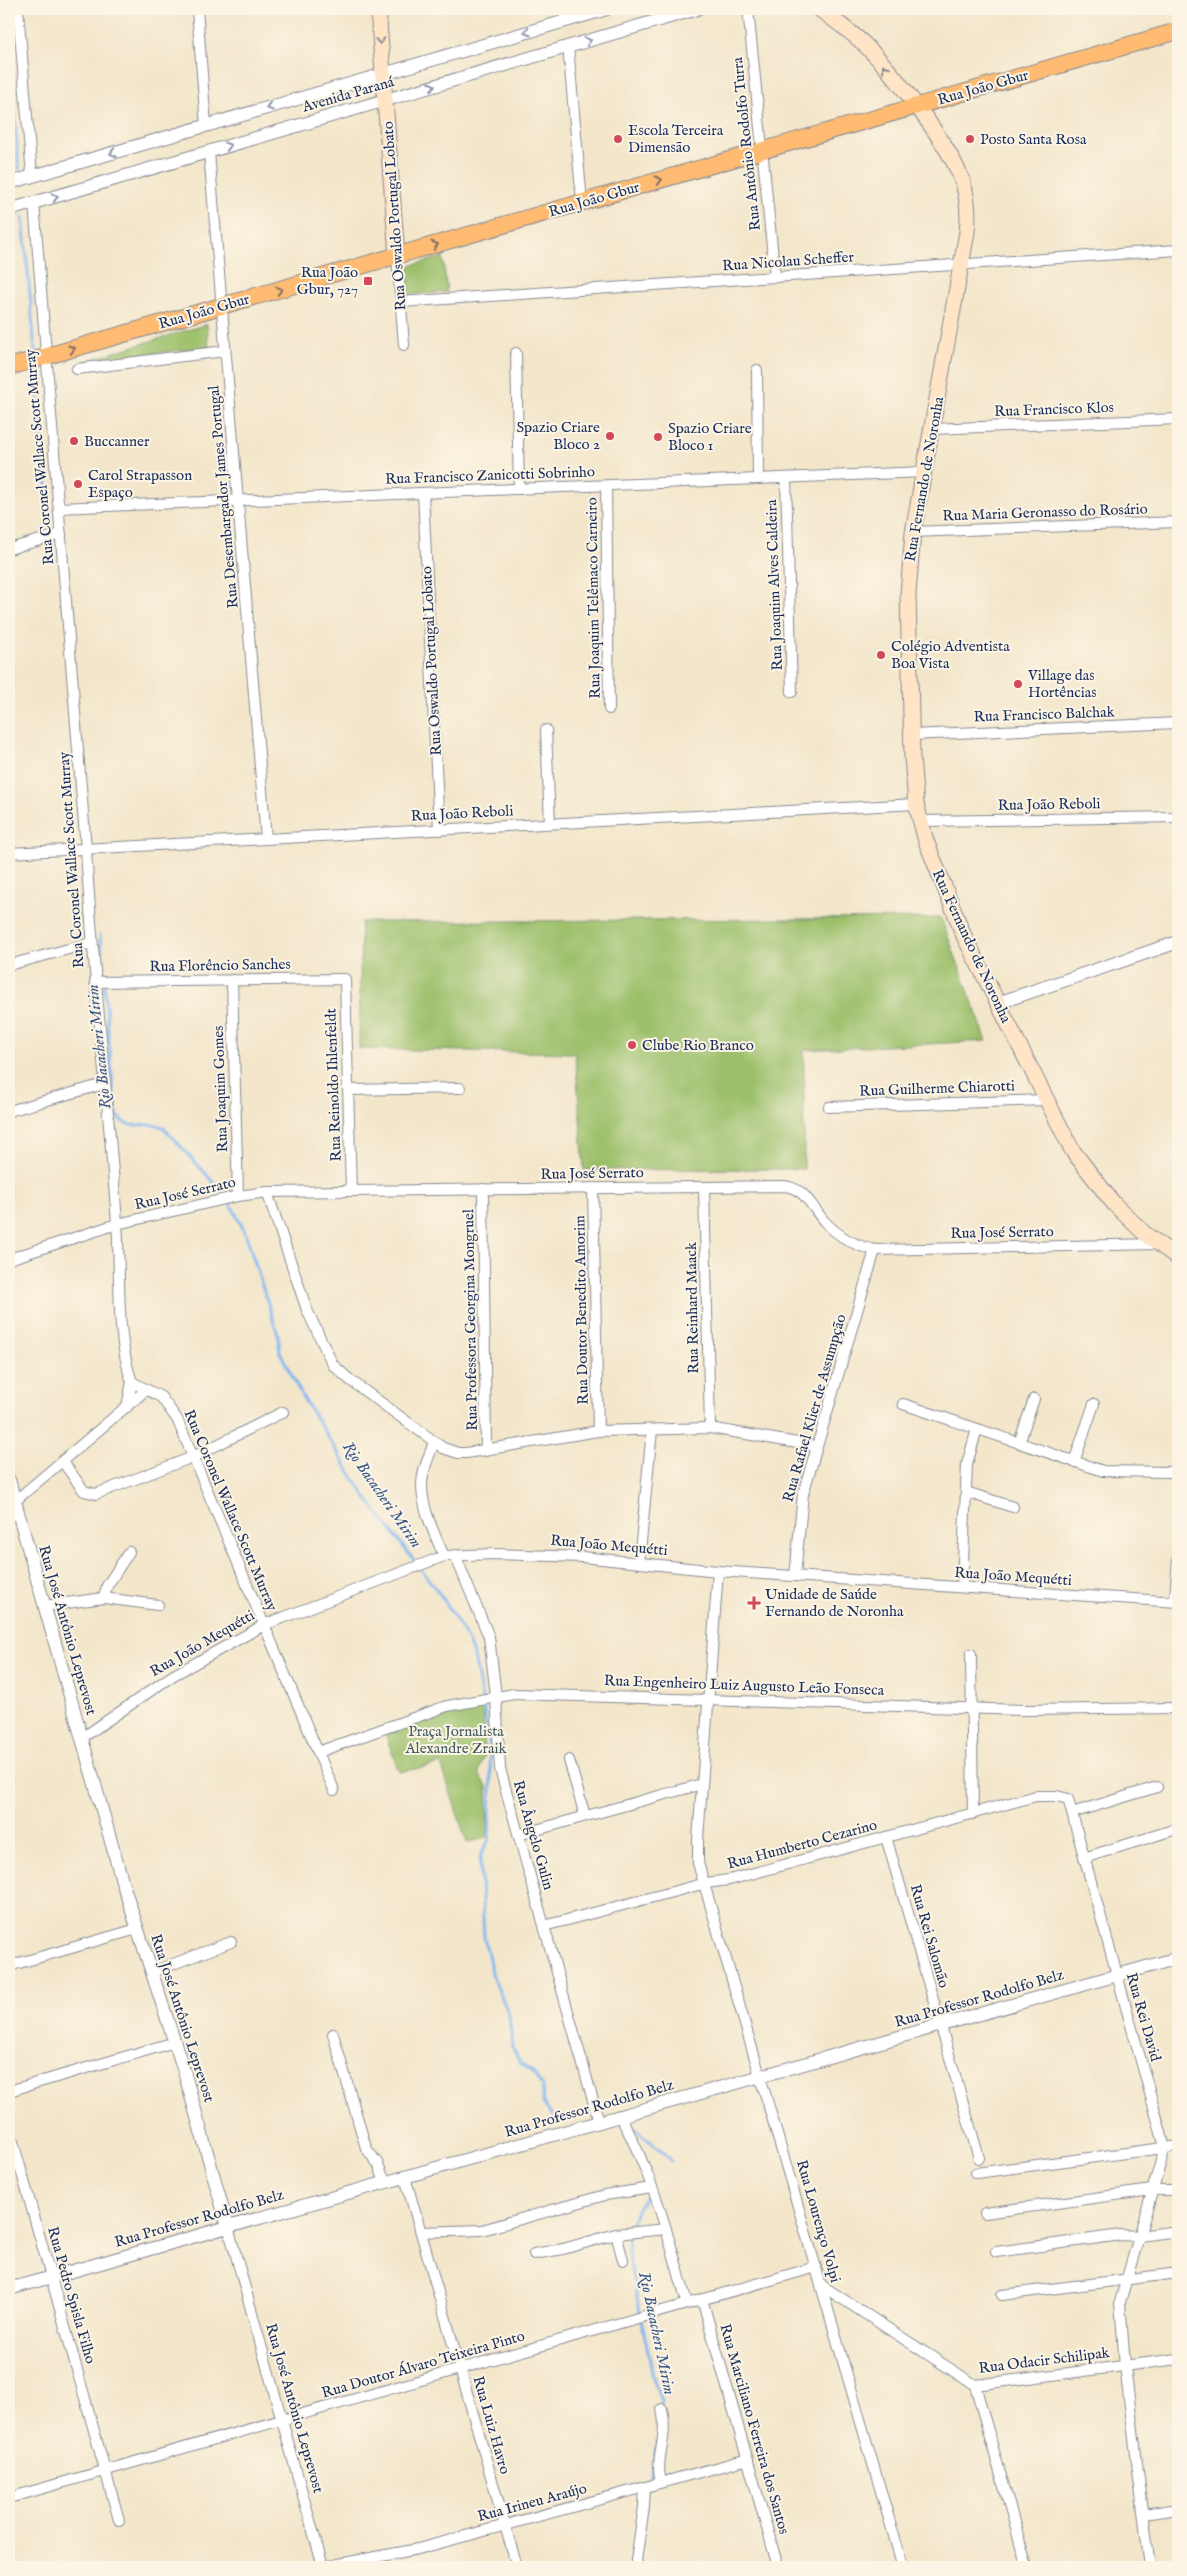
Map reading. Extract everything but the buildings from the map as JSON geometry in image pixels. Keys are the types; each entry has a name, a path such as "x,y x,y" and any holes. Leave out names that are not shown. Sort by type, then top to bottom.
{"main road":[{"name":"Rua Oswaldo Portugal Lobato","path":"378,9 397,256"},
{"name":"Rua Fernando de Noronha","path":"819,9 873,53 915,106 947,152 962,182 967,201 968,222 962,264 913,532 908,594 911,734 916,804 920,821 956,916 1045,1100 1072,1150 1100,1190 1130,1220 1178,1258"},
{"name":"Rua João Gbur","path":"9,367 1178,31"}],"street":[{"path":"18,9 32,176"},
{"path":"197,9 206,126"},
{"name":"Avenida Paraná","path":"9,210 208,152 384,87 565,15 607,9"},
{"name":"Avenida Paraná","path":"9,183 206,126 568,46 697,9"},
{"name":"Rua Antônio Rodolfo Turra","path":"748,9 775,277"},
{"path":"568,46 582,202"},
{"name":"Rua Desembargador James Portugal","path":"208,152 266,839"},
{"name":"Rua Coronel Wallace Scott Murray","path":"34,203 86,849 91,942 117,1224 125,1356 132,1382 155,1393 168,1403 193,1456 334,1790"},
{"name":"Rua Nicolau Scheffer","path":"401,302 1178,250"},
{"name":"Rua Oswaldo Portugal Lobato","path":"397,256 404,344"},
{"path":"77,369 225,351"},
{"path":"516,353 520,489"},
{"path":"757,370 758,479"},
{"name":"Rua Francisco Klos","path":"932,429 1178,419"},
{"name":"Rua Francisco Zanicotti Sobrinho","path":"59,508 924,472"},
{"name":"Rua Joaquim Alves Caldeira","path":"786,478 792,692"},
{"name":"Rua Joaquim Telêmaco Carneiro","path":"606,486 609,709"},
{"name":"Rua Oswaldo Portugal Lobato","path":"423,493 439,830"},
{"name":"Rua Maria Geronasso do Rosário","path":"913,532 1178,522"},
{"path":"9,549 61,534"},
{"name":"Rua Francisco Balchak","path":"911,734 1178,723"},
{"path":"546,730 550,824"},
{"name":"Rua João Reboli","path":"9,853 916,804"},
{"name":"Rua João Reboli","path":"920,821 1178,817"},
{"path":"9,965 91,942"},
{"path":"998,1003 1178,942"},
{"name":"Rua Florêncio Sanches","path":"95,982 345,979"},
{"name":"Rua Reinoldo Ihlenfeldt","path":"345,979 351,1191"},
{"name":"Rua Joaquim Gomes","path":"231,1198 232,980"},
{"path":"9,1111 104,1084"},
{"path":"348,1090 460,1088"},
{"name":"Rua Guilherme Chiarotti","path":"829,1107 1045,1100"},
{"name":"Rua Reinhard Maack","path":"704,1187 710,1428"},
{"name":"Rua José Serrato","path":"9,1259 117,1224 231,1198 267,1192 483,1189 792,1187 801,1191 834,1230 854,1244 875,1250 1159,1244"},
{"name":"Rua Doutor Benedito Amorim","path":"593,1188 598,1431"},
{"name":"Rua Professora Georgina Mongruel","path":"483,1189 486,1451"},
{"path":"267,1192 307,1310 333,1365 350,1380 434,1442 458,1454 486,1451 598,1431 710,1428 815,1446"},
{"name":"Rua Rafael Klier de Assumpção","path":"795,1576 801,1504 815,1446 875,1250"},
{"path":"127,1407 132,1382"},
{"path":"12,1504 146,1390"},
{"path":"1019,1443 1034,1399"},
{"path":"903,1404 1103,1471 1172,1472"},
{"path":"1074,1462 1094,1404"},
{"path":"63,1462 84,1491 91,1494 193,1456 283,1412"},
{"path":"962,1587 967,1464 977,1429"},
{"path":"639,1562 652,1430"},
{"path":"434,1442 424,1473 422,1487 429,1519 444,1556"},
{"name":"Rua José Antônio Leprevost","path":"9,1480 12,1504 44,1606 137,1929 175,2042 323,2567"},
{"path":"966,1492 1013,1507"},
{"path":"104,1598 107,1586 129,1552"},
{"name":"Rua Ângelo Gulin","path":"454,1555 489,1637 500,1769 599,2122"},
{"name":"Rua João Mequétti","path":"82,1738 172,1676 264,1625 444,1556 557,1555 718,1571 1177,1602"},
{"path":"1177,1602 1178,1558"},
{"name":"Rua Lourenço Volpi","path":"718,1571 697,1852 700,1870 706,1883 903,2567"},
{"path":"44,1606 104,1598 158,1605"},
{"path":"971,1654 973,1814"},
{"name":"Rua Engenheiro Luiz Augusto Leão Fonseca","path":"318,1752 447,1706 493,1696 534,1693 1043,1710 1178,1708"},
{"path":"569,1760 585,1816"},
{"path":"518,1834 702,1784"},
{"path":"1072,1813 1157,1787"},
{"name":"Rua Humberto Cezarino","path":"544,1926 706,1883 729,1880 1036,1796 1057,1796 1068,1799"},
{"name":"Rua Rei David","path":"1068,1799 1165,2148"},
{"path":"1084,1858 1172,1830"},
{"name":"Rua Rei Salomão","path":"886,1837 979,2158"},
{"path":"9,1966 137,1929"},
{"path":"152,1972 231,1942"},
{"name":"Rua Professor Rodolfo Belz","path":"9,2289 1178,1958"},
{"path":"333,2034 366,2148 378,2164 385,2182"},
{"path":"9,2091 175,2042"},
{"path":"620,2116 640,2153 666,2229 687,2303"},
{"name":"Rua Pedro Spisla Filho","path":"9,2127 119,2520"},
{"path":"976,2173 1178,2146"},
{"path":"1150,2567 1125,2366 1120,2302 1165,2148"},
{"name":"Rua Luiz Havro","path":"405,2177 516,2567"},
{"path":"421,2232 482,2230 605,2195 652,2188"},
{"path":"985,2213 1152,2190 1178,2190"},
{"path":"534,2254 564,2249 616,2234 666,2229"},
{"path":"996,2252 1121,2235 1139,2236 1178,2231"},
{"path":"616,2234 623,2260"},
{"name":"Rua Doutor Álvaro Teixeira Pinto","path":"9,2498 646,2316 702,2298 816,2267"},
{"path":"1002,2295 1178,2273"},
{"name":"Rua Odacir Schilipak","path":"821,2285 975,2385 1178,2359"},
{"name":"Rua Marciliano Ferreira dos Santos","path":"702,2298 778,2567"},
{"path":"975,2385 1027,2567"},
{"path":"661,2482 658,2468 665,2440 662,2409"},
{"name":"Rua Irineu Araújo","path":"323,2567 418,2550 748,2459"},
{"path":"638,2566 636,2560 645,2487"},
{"path":"1144,2514 1178,2509"}],"green space":[{"path":"443,257 447,292 408,295 405,267"},
{"path":"207,324 209,347 85,361"},
{"name":"Clube Rio Branco","path":"941,918 987,1041 804,1050 804,1169 584,1170 575,1053 359,1049 361,922"},
{"name":"Praça Jornalista Alexandre Zraik","path":"483,1706 485,1755 479,1771 487,1786 488,1837 467,1843 441,1764 399,1772 385,1733 452,1711"}],"waterway":[{"name":"Rio Bacacheri Mirim","path":"9,22 12,58 9,69"},
{"name":"Rio Bacacheri Mirim","path":"9,101 15,120 19,169"},
{"name":"Rio Bacacheri Mirim","path":"23,217 35,350"},
{"name":"Rio Bacacheri Mirim","path":"37,381 48,499"},
{"name":"Rio Bacacheri Mirim","path":"100,934 115,1111 120,1119 130,1125 156,1125 163,1127 226,1196"},
{"name":"Rio Bacacheri Mirim","path":"229,1201 245,1232 278,1335 280,1352 302,1396 367,1499 442,1597 464,1633 474,1656 489,1737 491,1781 489,1840 481,1854 480,1862 484,1937 493,1977 509,2015 513,2048 520,2063 533,2072 542,2086 543,2103 552,2116"},
{"name":"Rio Bacacheri Mirim","path":"635,2129 665,2153 671,2161"},
{"name":"Rio Bacacheri Mirim","path":"645,2196 629,2226 628,2254 654,2381 661,2401 660,2407"},
{"name":"Rio Bacacheri Mirim","path":"650,2478 657,2442"},
{"name":"Rio Bacacheri Mirim","path":"632,2558 632,2567"}],"place":[{"name":"Escola Terceira Dimensão","path":"618,139"},
{"name":"Posto Santa Rosa","path":"970,139"},
{"name":"Rua João Gbur, 727","path":"368,281"},
{"name":"Spazio Criare Bloco 2","path":"610,436"},
{"name":"Spazio Criare Bloco 1","path":"658,437"},
{"name":"Buccanner","path":"74,441"},
{"name":"Carol Strapasson Espaço","path":"78,484"},
{"name":"Colégio Adventista Boa Vista","path":"881,655"},
{"name":"Village das Hortências","path":"1018,684"},
{"name":"Clube Rio Branco","path":"632,1045"},
{"name":"Unidade de Saúde Fernando de Noronha","path":"754,1603"}]}
